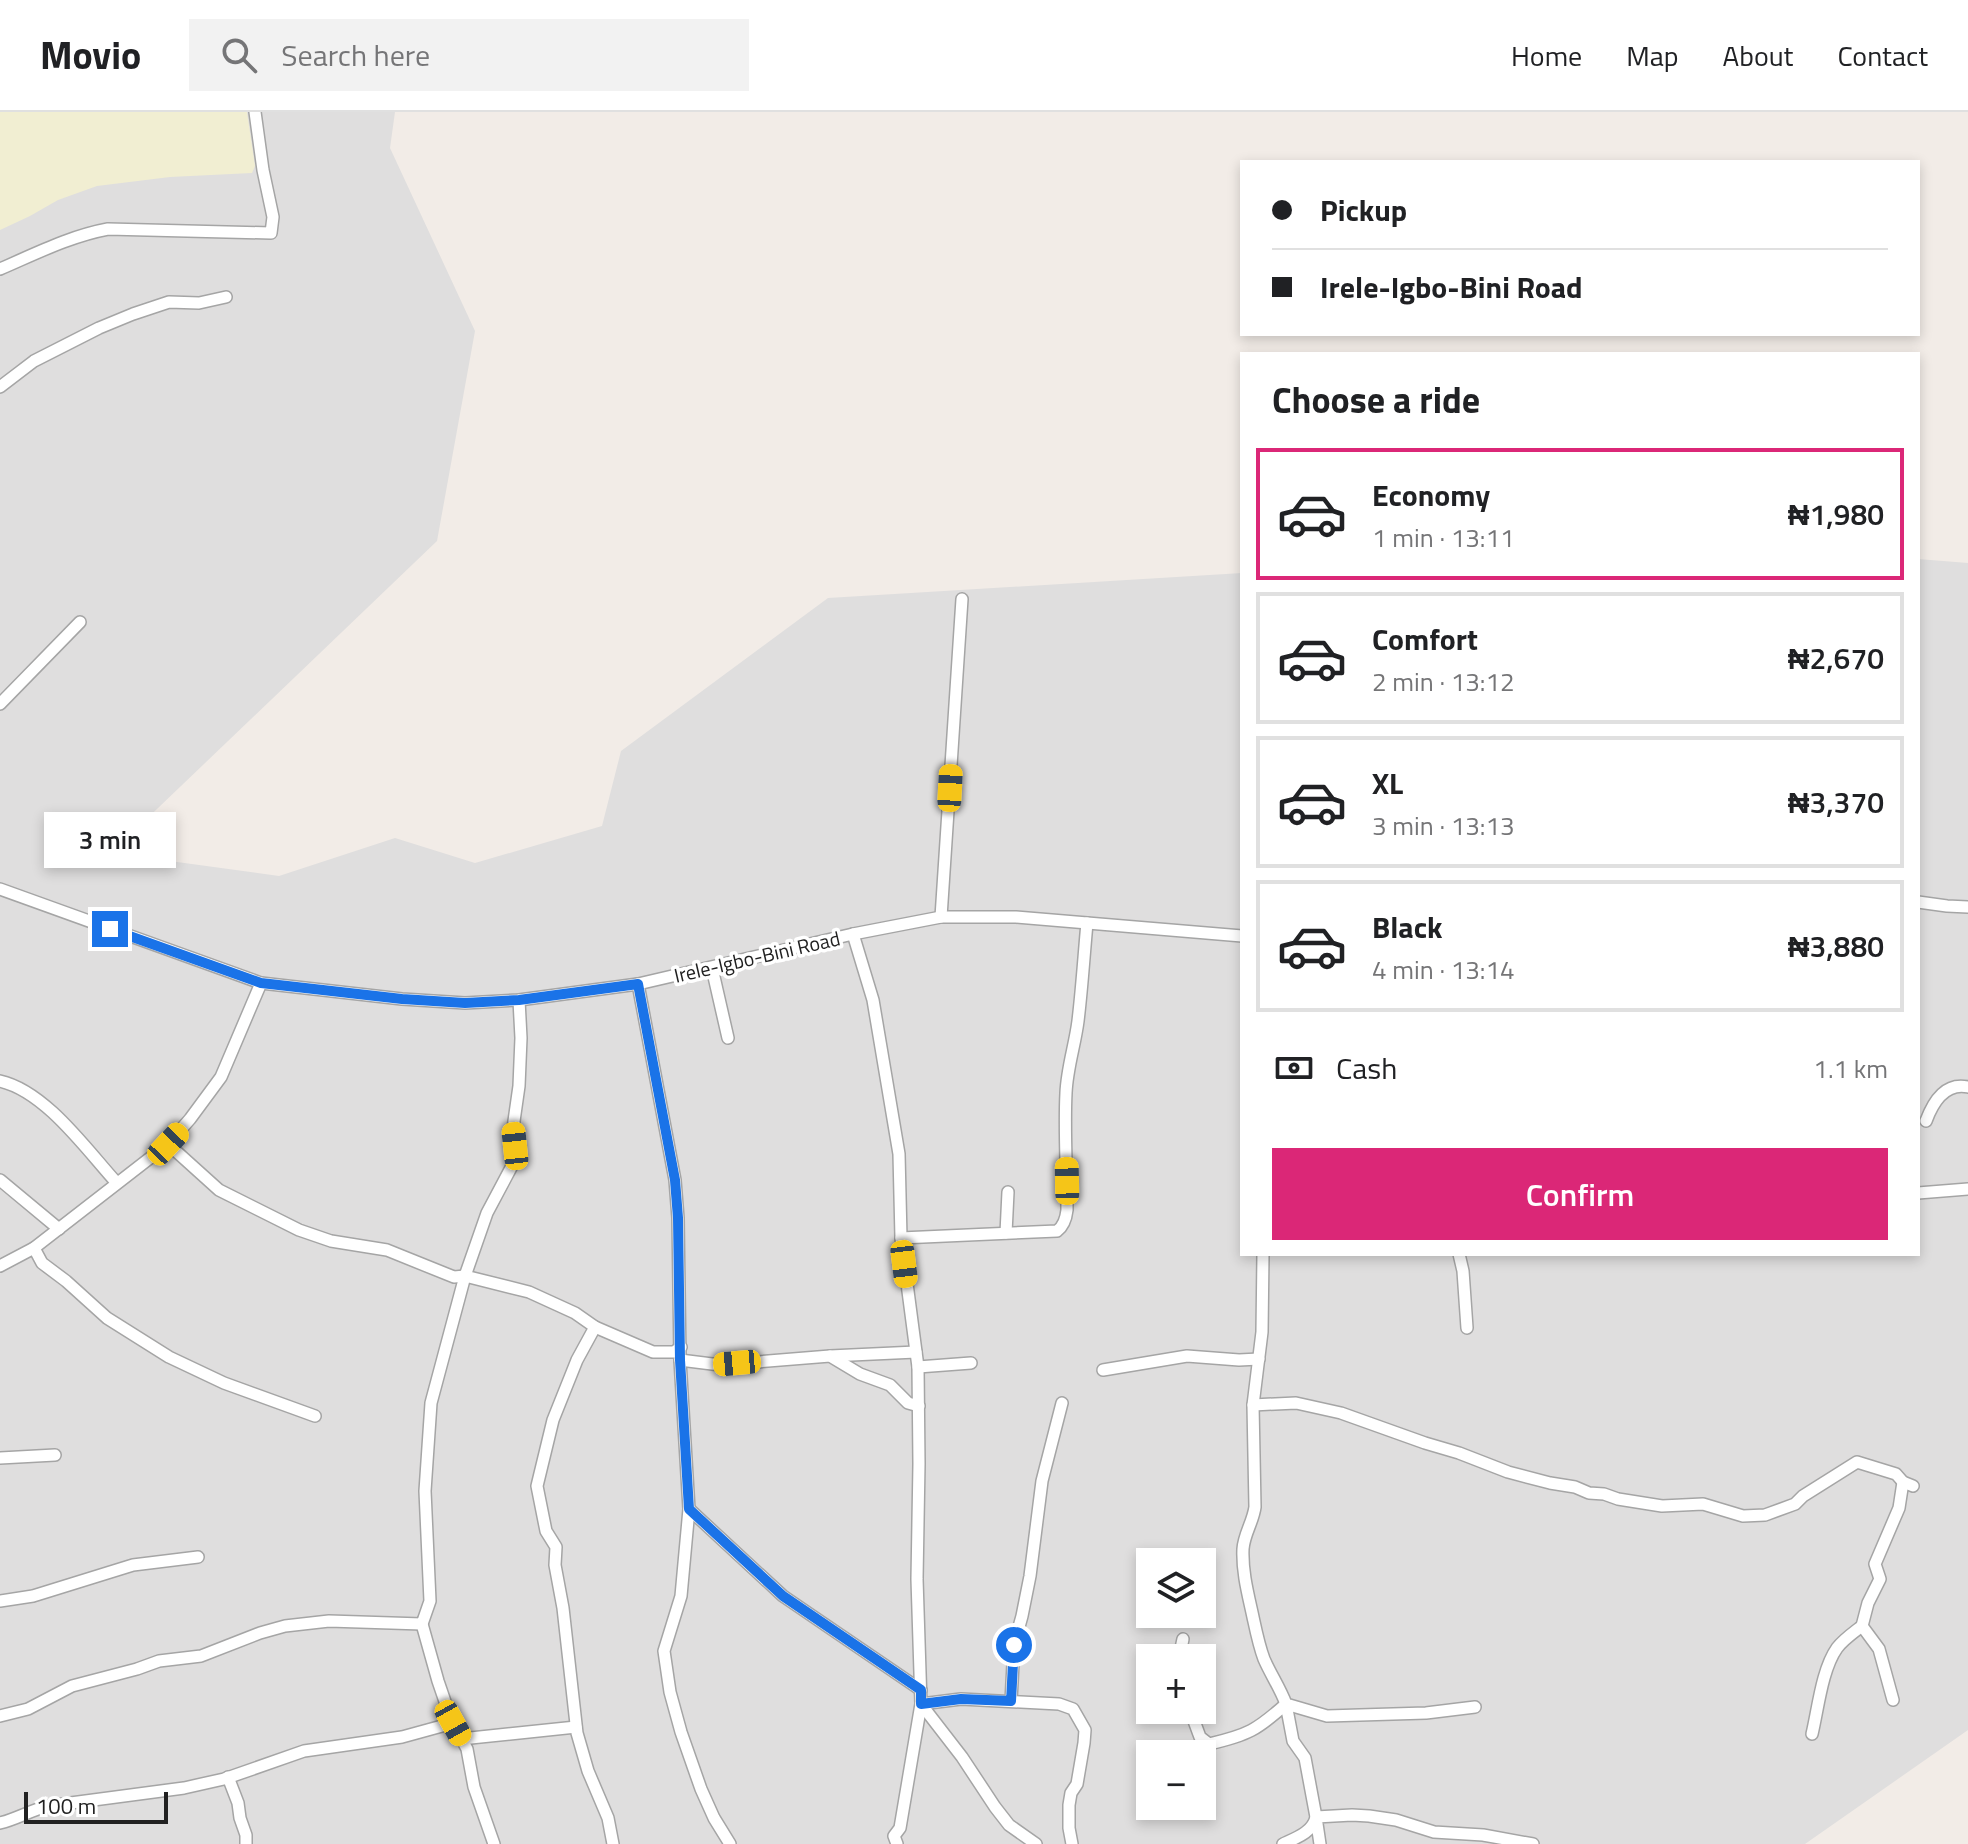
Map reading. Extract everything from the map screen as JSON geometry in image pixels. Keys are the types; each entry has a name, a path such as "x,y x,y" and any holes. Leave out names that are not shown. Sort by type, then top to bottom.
{"street":[{"path":"0,269 69,240 108,229 271,233 273,217 255,112"},
{"path":"0,387 34,361 133,314 169,302 199,303 226,297"},
{"path":"941,917 962,599"},
{"path":"0,704 80,622"},
{"name":"Irele-Igbo-Bini Road","path":"0,889 261,983 465,1003 519,1000 638,984 853,934 941,917 1016,917 1240,936"},
{"path":"1920,902 1968,907"},
{"path":"901,1238 1057,1231 1065,1221 1066,1093 1078,1018 1087,923"},
{"path":"853,934 873,1000 899,1154 901,1238 918,1367 917,1579 921,1704 900,1828 894,1836 897,1844"},
{"path":"712,968 728,1038"},
{"path":"0,1266 34,1248 168,1144 221,1077 261,983"},
{"path":"638,984 675,1180 678,1218 680,1354 689,1509 681,1596 664,1651 670,1692 681,1732 701,1789 730,1844"},
{"path":"494,1844 474,1787 467,1749 453,1723 422,1624 430,1601 425,1491 431,1403 465,1276 487,1213 513,1164 521,1038 519,1000"},
{"path":"0,1081 13,1084 51,1109 116,1182"},
{"path":"1926,1121 1942,1092 1968,1087"},
{"path":"168,1144 219,1190 299,1230 339,1243 387,1250 454,1277 465,1276 529,1292 575,1313 595,1327 653,1352 674,1352 720,1365 916,1352"},
{"path":"0,1180 59,1229"},
{"path":"1920,1193 1968,1189"},
{"path":"1006,1233 1008,1192"},
{"path":"34,1248 42,1263 107,1318 169,1357 224,1383 315,1416"},
{"path":"1263,1256 1263,1310 1253,1405 1255,1507 1243,1550 1245,1586 1258,1640 1286,1704 1293,1741 1305,1758 1320,1844"},
{"path":"1459,1256 1467,1328"},
{"path":"595,1327 577,1360 553,1420 537,1486 546,1531 556,1547 555,1565 563,1608 576,1727 588,1771 608,1818 613,1844"},
{"path":"830,1356 860,1374 890,1385 908,1403 919,1406"},
{"path":"1103,1370 1187,1356 1259,1359"},
{"path":"918,1367 971,1363"},
{"path":"1011,1701 1014,1645 1030,1576 1042,1481 1062,1403"},
{"path":"1253,1405 1296,1403 1341,1413 1508,1472 1589,1493 1662,1506 1703,1504 1743,1516 1765,1515 1795,1504 1857,1462 1896,1474 1908,1484 1875,1564 1880,1579 1868,1603 1862,1626 1836,1650 1827,1672 1812,1734"},
{"path":"0,1458 55,1455"},
{"path":"689,1509 783,1596 921,1690"},
{"path":"0,1601 33,1596 133,1565 198,1557"},
{"path":"0,1716 28,1709 72,1686 159,1661 201,1656 285,1626 329,1621 422,1624"},
{"path":"1862,1626 1879,1649 1893,1700"},
{"path":"1182,1644 1183,1639"},
{"path":"921,1704 961,1699 1011,1701 1073,1709 1085,1730 1077,1784 1071,1793 1069,1805 1072,1844"},
{"path":"921,1704 1009,1825 1036,1844"},
{"path":"1286,1704 1327,1716 1426,1713 1475,1707"},
{"path":"1195,1724 1200,1737 1209,1744 1239,1737 1257,1728 1286,1704"},
{"path":"0,1823 48,1806 184,1788 228,1777 304,1751 402,1737 453,1723"},
{"path":"461,1739 576,1727"},
{"path":"228,1777 238,1803 246,1844"},
{"path":"1316,1817 1369,1816 1396,1820 1434,1832 1483,1835 1533,1844"},
{"path":"1283,1844 1310,1829 1316,1817"}],"shaded area":[{"path":"0,112 395,112 390,148 475,331 437,541 111,853 279,876 395,838 475,863 602,826 621,751 828,598 1240,573 1240,1256 1920,1256 1920,559 1968,563 1968,1730 1805,1844 0,1844"},
{"path":"0,112 247,112 255,166 252,173 170,177 97,186 58,200 0,230"}],"route":[{"path":"110,929 261,983 402,999 465,1003 519,1000 638,984 675,1180 680,1360 689,1509 783,1596 921,1690 921,1704 961,1699 1011,1701 1014,1645"}]}
